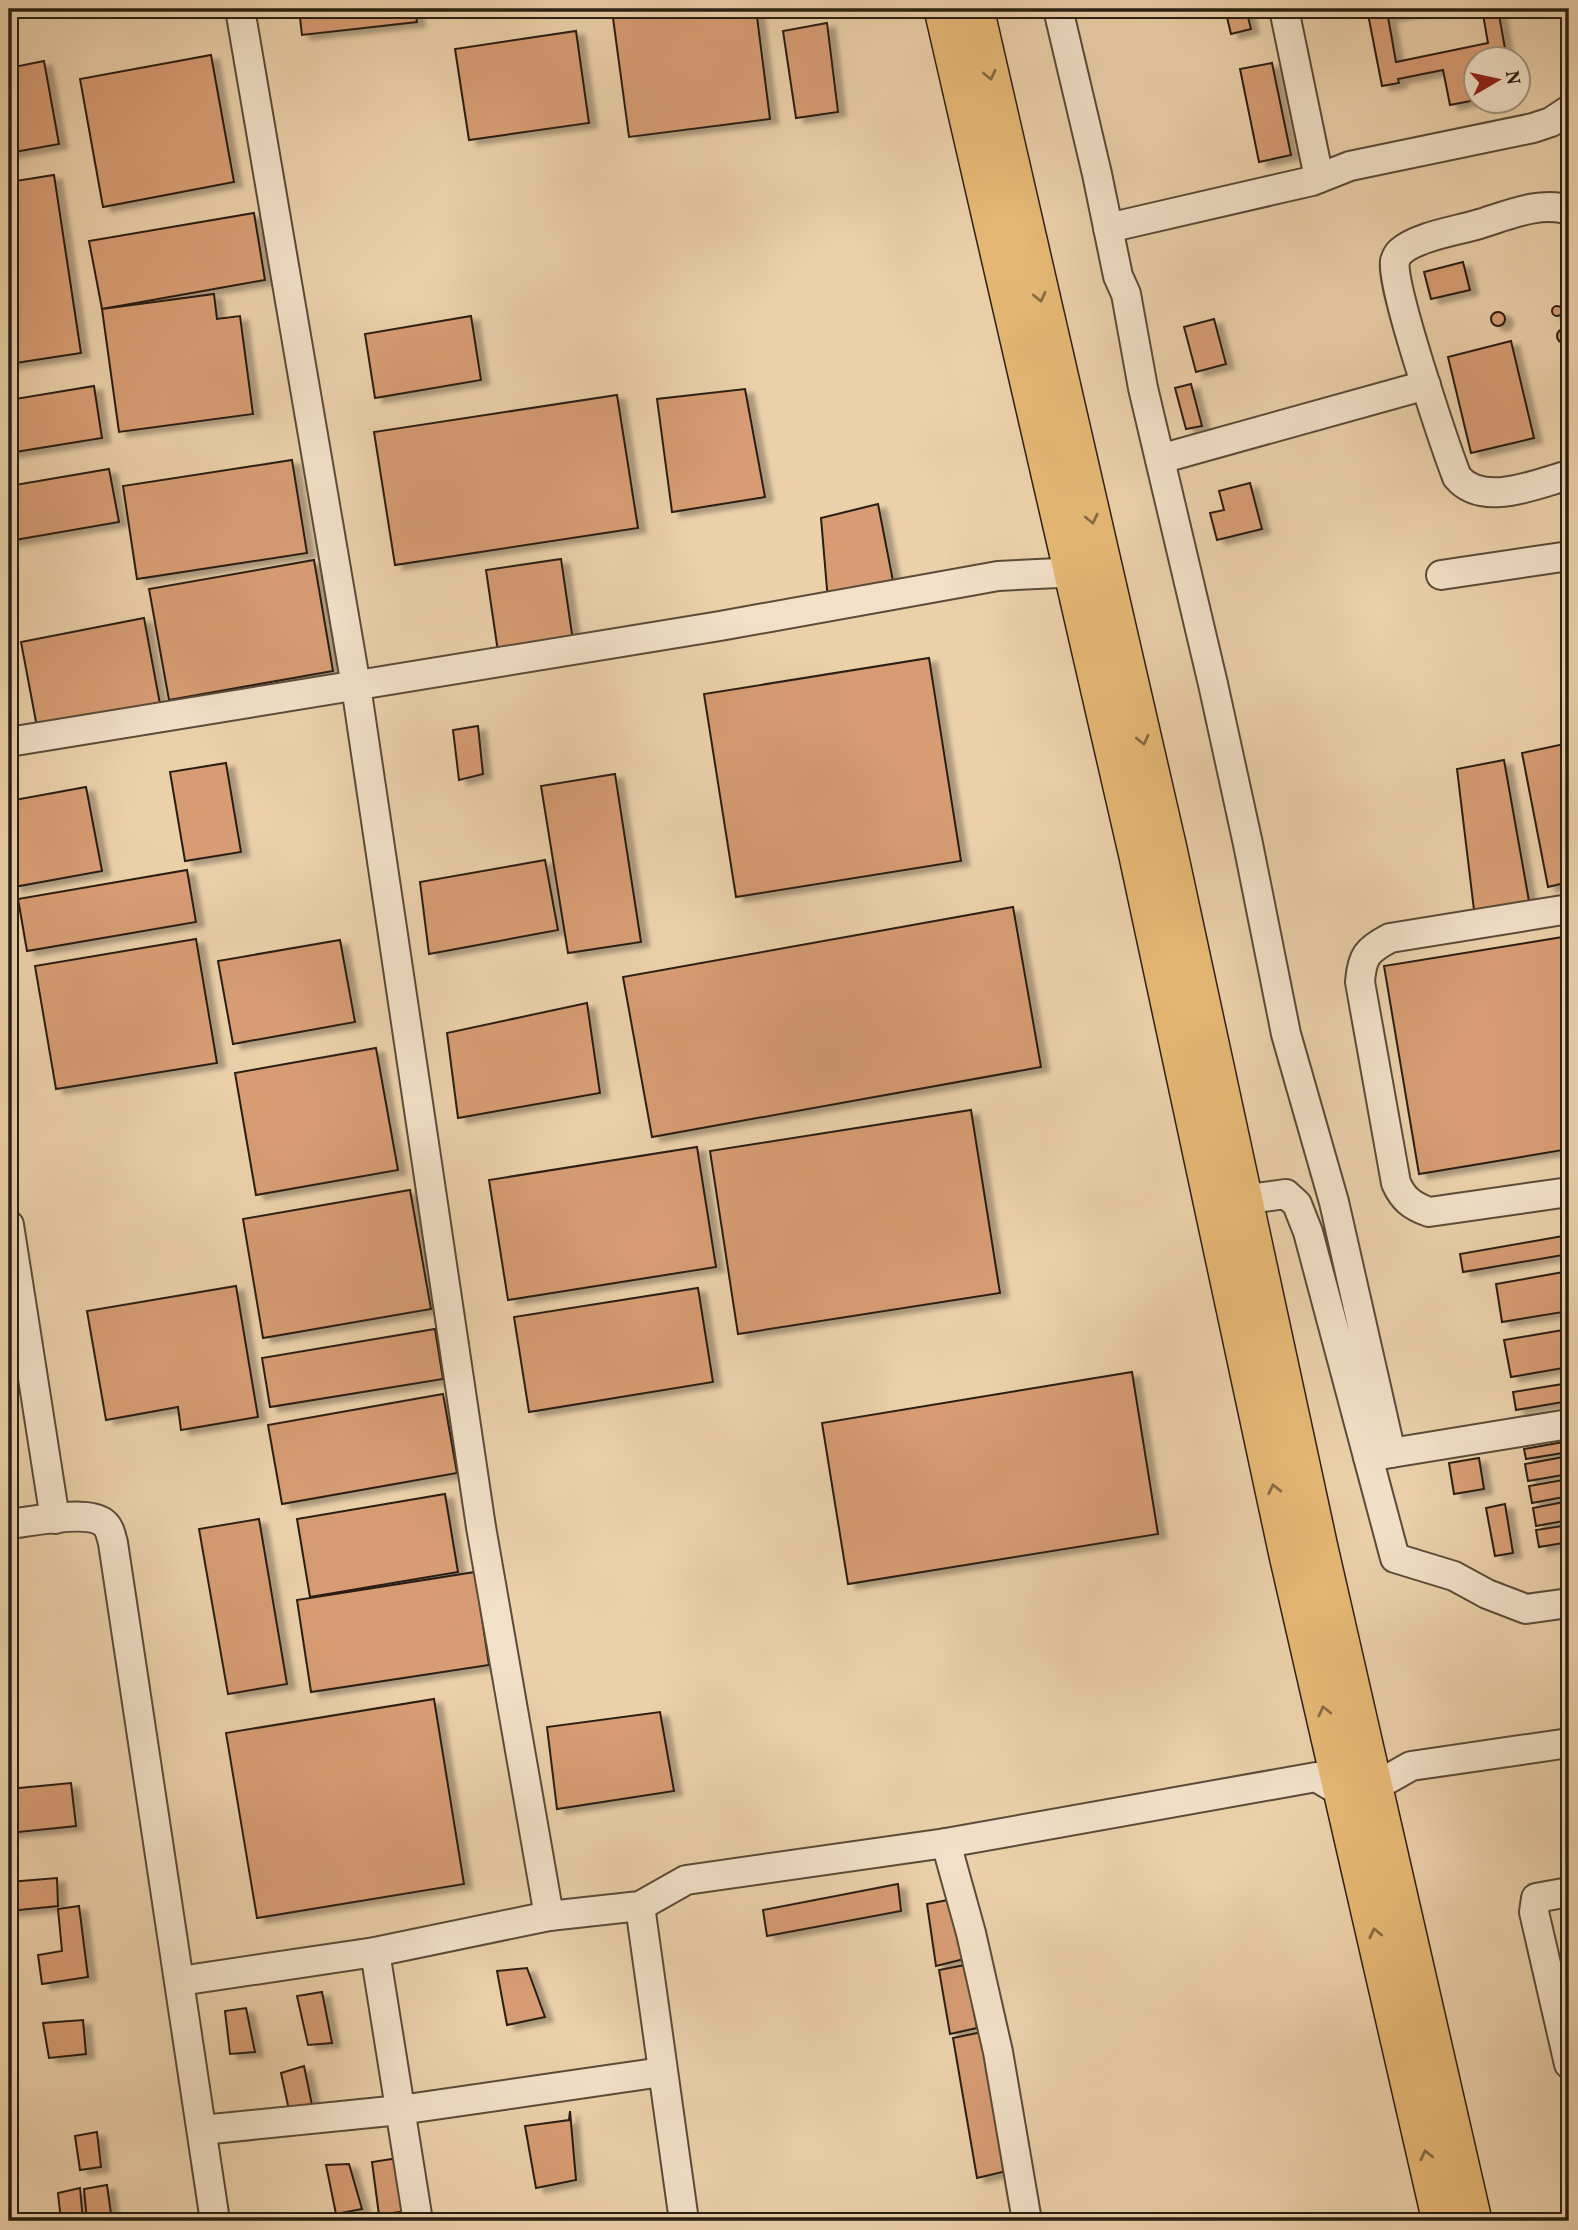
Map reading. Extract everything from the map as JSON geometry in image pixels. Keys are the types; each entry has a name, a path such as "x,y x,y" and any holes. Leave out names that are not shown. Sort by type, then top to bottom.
{"main road":[{"path":"943,9 1088,574 1168,849 1228,1202 1319,1548 1359,1790 1441,2221"},
{"path":"975,9 1088,574"},
{"path":"1359,1790 1473,2221"}],"street":[{"path":"240,9 356,686 481,1527 549,1916"},
{"path":"1058,9 1118,276 1126,294 1143,388 1248,844 1286,1034 1334,1202 1380,1455 1395,1558 1454,1576 1487,1594 1526,1609 1569,1603"},
{"path":"1284,9 1319,178"},
{"path":"1108,228 1319,178 1350,166 1533,128 1566,113"},
{"path":"1569,210 1539,207 1419,241 1400,252 1394,262 1397,287 1457,477 1464,485 1478,491 1495,492 1569,475"},
{"path":"1160,458 1426,385"},
{"path":"1441,575 1569,558"},
{"path":"9,743 720,626 998,576 1088,574"},
{"path":"1569,909 1390,938 1373,947 1361,962 1360,982 1396,1183 1402,1196 1415,1207 1429,1212 1569,1192"},
{"path":"1228,1202 1286,1194 1297,1204 1380,1455"},
{"path":"9,1225 55,1519"},
{"path":"1380,1455 1569,1424"},
{"path":"9,1524 77,1516 95,1518 104,1523 110,1531 215,2221"},
{"path":"180,1981 375,1952 549,1916 640,1906 686,1880 946,1843 1316,1777 1359,1790 1412,1766 1569,1743"},
{"path":"946,1843 971,1933 998,2052 1027,2221"},
{"path":"1569,1892 1536,1898 1534,1912 1569,2064"},
{"path":"640,1906 684,2221"},
{"path":"375,1952 418,2221"},
{"path":"202,2130 400,2110 662,2072"}],"building":[{"path":"299,9 415,9 417,22 302,35"},
{"path":"684,9 756,9 770,119 629,137 613,18"},
{"path":"1225,9 1246,9 1251,29 1231,34"},
{"path":"1367,9 1429,9 1388,17 1396,62 1462,48 1462,103 1450,105 1443,70 1398,79 1399,83 1382,86"},
{"path":"1482,9 1498,9 1505,46 1473,46 1488,43"},
{"path":"827,23 838,112 796,118 783,31"},
{"path":"576,31 589,123 469,140 455,49"},
{"path":"211,55 234,182 103,207 80,79"},
{"path":"44,61 59,144 9,153 9,68"},
{"path":"1272,63 1291,155 1259,162 1240,69"},
{"path":"54,175 81,353 9,364 9,182"},
{"path":"254,213 265,280 102,309 89,241"},
{"path":"1463,262 1470,290 1431,299 1424,272"},
{"path":"214,294 217,319 240,316 253,414 119,432 102,309"},
{"path":"1557,306 1561,307 1561,315 1557,316 1553,315 1552,311 1553,307"},
{"path":"1495,312 1501,312 1505,319 1501,326 1495,326 1491,322 1491,316"},
{"path":"471,316 481,380 375,398 365,334"},
{"path":"1214,319 1226,364 1196,372 1184,327"},
{"path":"1564,329 1569,331 1569,341 1564,343 1559,341 1557,336 1559,331"},
{"path":"1511,341 1534,438 1471,453 1448,357"},
{"path":"1191,384 1202,426 1186,429 1175,388"},
{"path":"94,386 102,438 9,453 9,400"},
{"path":"745,389 765,497 672,512 657,399"},
{"path":"617,395 638,528 395,565 374,432"},
{"path":"292,460 307,553 137,579 123,486"},
{"path":"109,469 119,522 9,541 9,486"},
{"path":"1250,483 1262,529 1217,540 1210,513 1224,510 1219,491"},
{"path":"878,504 893,581 828,601 821,518"},
{"path":"561,559 573,641 498,652 486,570"},
{"path":"314,560 333,671 169,700 149,589"},
{"path":"144,618 160,704 37,727 21,642"},
{"path":"929,658 961,861 736,897 704,694"},
{"path":"478,726 483,774 459,780 453,730"},
{"path":"1569,743 1569,882 1548,887 1522,753"},
{"path":"1504,760 1529,901 1474,910 1457,769"},
{"path":"226,763 241,852 185,861 170,772"},
{"path":"615,774 641,942 568,953 541,786"},
{"path":"86,787 102,871 14,887 9,858 9,801"},
{"path":"545,860 558,930 429,954 420,882"},
{"path":"187,870 196,922 27,951 18,899"},
{"path":"1013,907 1041,1067 652,1137 623,977"},
{"path":"1569,936 1569,1149 1419,1174 1384,966"},
{"path":"196,939 217,1063 56,1089 35,966"},
{"path":"340,940 355,1022 233,1044 218,961"},
{"path":"587,1003 600,1093 458,1118 447,1033"},
{"path":"376,1048 398,1170 256,1195 235,1073"},
{"path":"971,1110 1000,1293 738,1334 710,1151"},
{"path":"697,1147 716,1267 508,1300 489,1180"},
{"path":"410,1190 431,1309 263,1338 243,1219"},
{"path":"1569,1235 1569,1254 1463,1272 1460,1254"},
{"path":"1569,1271 1569,1311 1502,1322 1496,1284"},
{"path":"236,1286 258,1417 181,1430 178,1407 106,1420 87,1311"},
{"path":"698,1288 713,1382 529,1412 514,1317"},
{"path":"435,1329 443,1379 270,1407 262,1358"},
{"path":"1569,1329 1569,1367 1511,1377 1504,1340"},
{"path":"1132,1372 1158,1534 848,1584 822,1423"},
{"path":"1569,1383 1569,1401 1516,1410 1513,1392"},
{"path":"443,1394 457,1473 282,1504 268,1425"},
{"path":"1569,1441 1569,1452 1526,1459 1524,1449"},
{"path":"1569,1456 1569,1474 1528,1481 1525,1464"},
{"path":"1479,1458 1484,1489 1454,1494 1449,1463"},
{"path":"1569,1479 1569,1496 1532,1503 1529,1486"},
{"path":"445,1494 458,1572 310,1597 297,1519"},
{"path":"1569,1501 1569,1520 1536,1526 1533,1508"},
{"path":"1505,1504 1513,1553 1495,1556 1486,1508"},
{"path":"259,1519 287,1684 228,1694 199,1529"},
{"path":"1569,1525 1569,1542 1539,1547 1536,1530"},
{"path":"475,1572 489,1665 311,1692 297,1600"},
{"path":"434,1699 464,1884 257,1918 226,1733"},
{"path":"660,1712 674,1791 557,1809 547,1727"},
{"path":"71,1783 76,1826 9,1833 9,1789"},
{"path":"57,1878 58,1906 10,1911 9,1882"},
{"path":"898,1884 901,1911 767,1936 763,1910"},
{"path":"953,1899 964,1959 936,1966 927,1904"},
{"path":"79,1906 88,1977 42,1984 38,1955 62,1951 58,1909"},
{"path":"965,1965 977,2028 950,2034 939,1970"},
{"path":"527,1968 545,2017 507,2025 497,1971"},
{"path":"322,1992 332,2043 308,2045 297,1996"},
{"path":"246,2008 255,2052 230,2054 225,2011"},
{"path":"83,2020 86,2054 49,2058 43,2023"},
{"path":"987,2031 1011,2170 977,2178 953,2038"},
{"path":"304,2066 312,2105 289,2110 281,2073"},
{"path":"570,2111 576,2180 536,2188 525,2126 569,2120"},
{"path":"97,2132 101,2167 80,2170 75,2136"},
{"path":"405,2157 413,2210 379,2215 372,2162"},
{"path":"349,2164 362,2209 336,2214 326,2165"},
{"path":"107,2185 112,2221 87,2221 84,2189"},
{"path":"80,2188 83,2221 61,2221 58,2193"}]}
